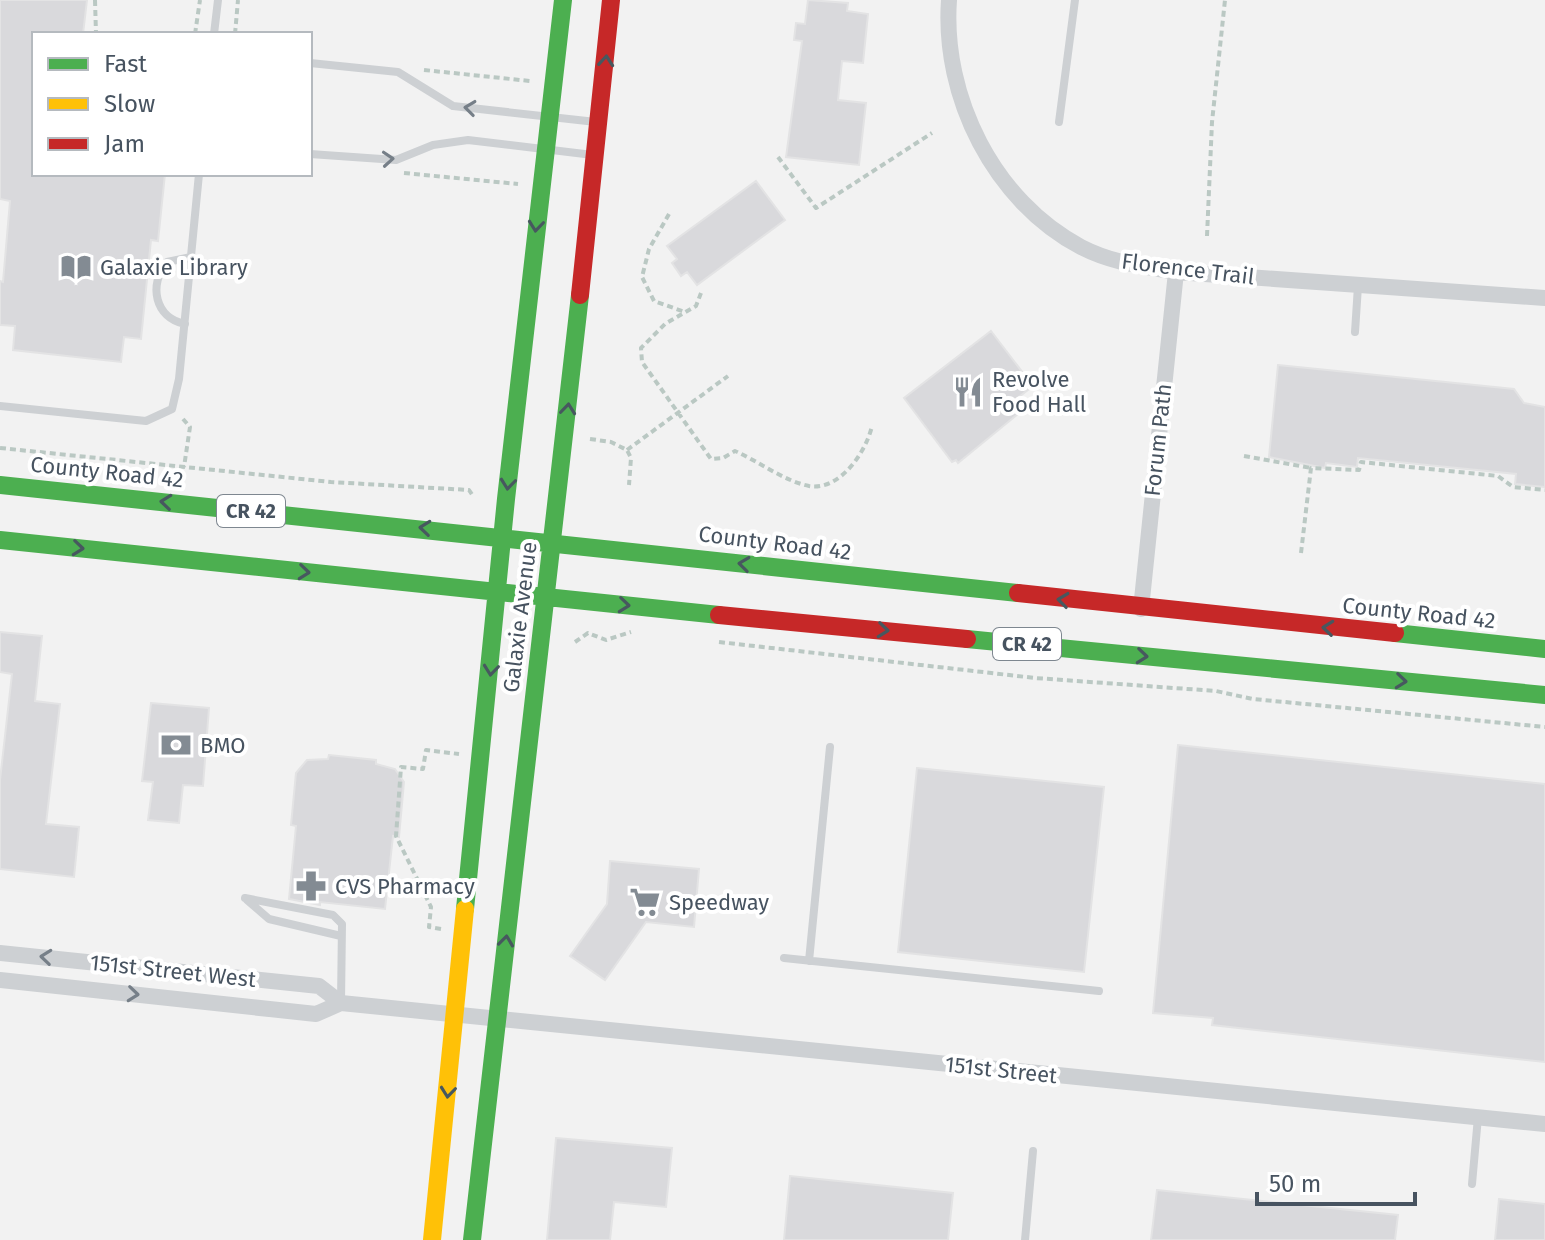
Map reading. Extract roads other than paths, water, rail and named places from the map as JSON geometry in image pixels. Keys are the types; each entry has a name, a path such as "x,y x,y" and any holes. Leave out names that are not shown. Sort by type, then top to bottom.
{"main road":[{"name":"Galaxie Avenue","path":"432,1240 499,592 502,536 563,0"},
{"name":"Galaxie Avenue","path":"472,1240 554,542 611,0"},
{"name":"County Road 42","path":"0,485 502,536 1141,609 1545,649"},
{"name":"CR 42","path":"0,540 1545,695"}],"street":[{"name":"Florence Trail","path":"949,0 952,62 972,131 1019,200 1037,218 1081,247 1126,265 1176,272 1545,298"},
{"name":"Forum Path","path":"1141,609 1176,272"},
{"name":"151st Street West","path":"0,953 319,986 341,1003"},
{"name":"151st Street West","path":"0,980 316,1014 341,1003 456,1015"},
{"name":"151st Street","path":"456,1015 1545,1124"}],"lane":[{"path":"214,32 218,0"},
{"path":"1059,122 1075,0"},
{"path":"312,63 398,72 453,106 600,122"},
{"path":"312,154 396,160 433,145 468,140 596,155"},
{"path":"0,406 146,421 172,409 185,324 199,176"},
{"path":"185,324 169,321 162,314 157,283 167,262 191,257"},
{"path":"1355,332 1358,285"},
{"path":"809,961 830,747"},
{"path":"341,936 269,919 245,898 333,915 342,924 341,1003"},
{"path":"784,958 1099,991"},
{"path":"1472,1184 1478,1117"},
{"path":"1025,1240 1033,1151"}],"place":[{"name":"Galaxie Library","path":"76,267"},
{"name":"Revolve Food Hall","path":"968,392"},
{"name":"BMO","path":"176,745"},
{"name":"CVS Pharmacy","path":"311,886"},
{"name":"Speedway","path":"645,902"}]}
